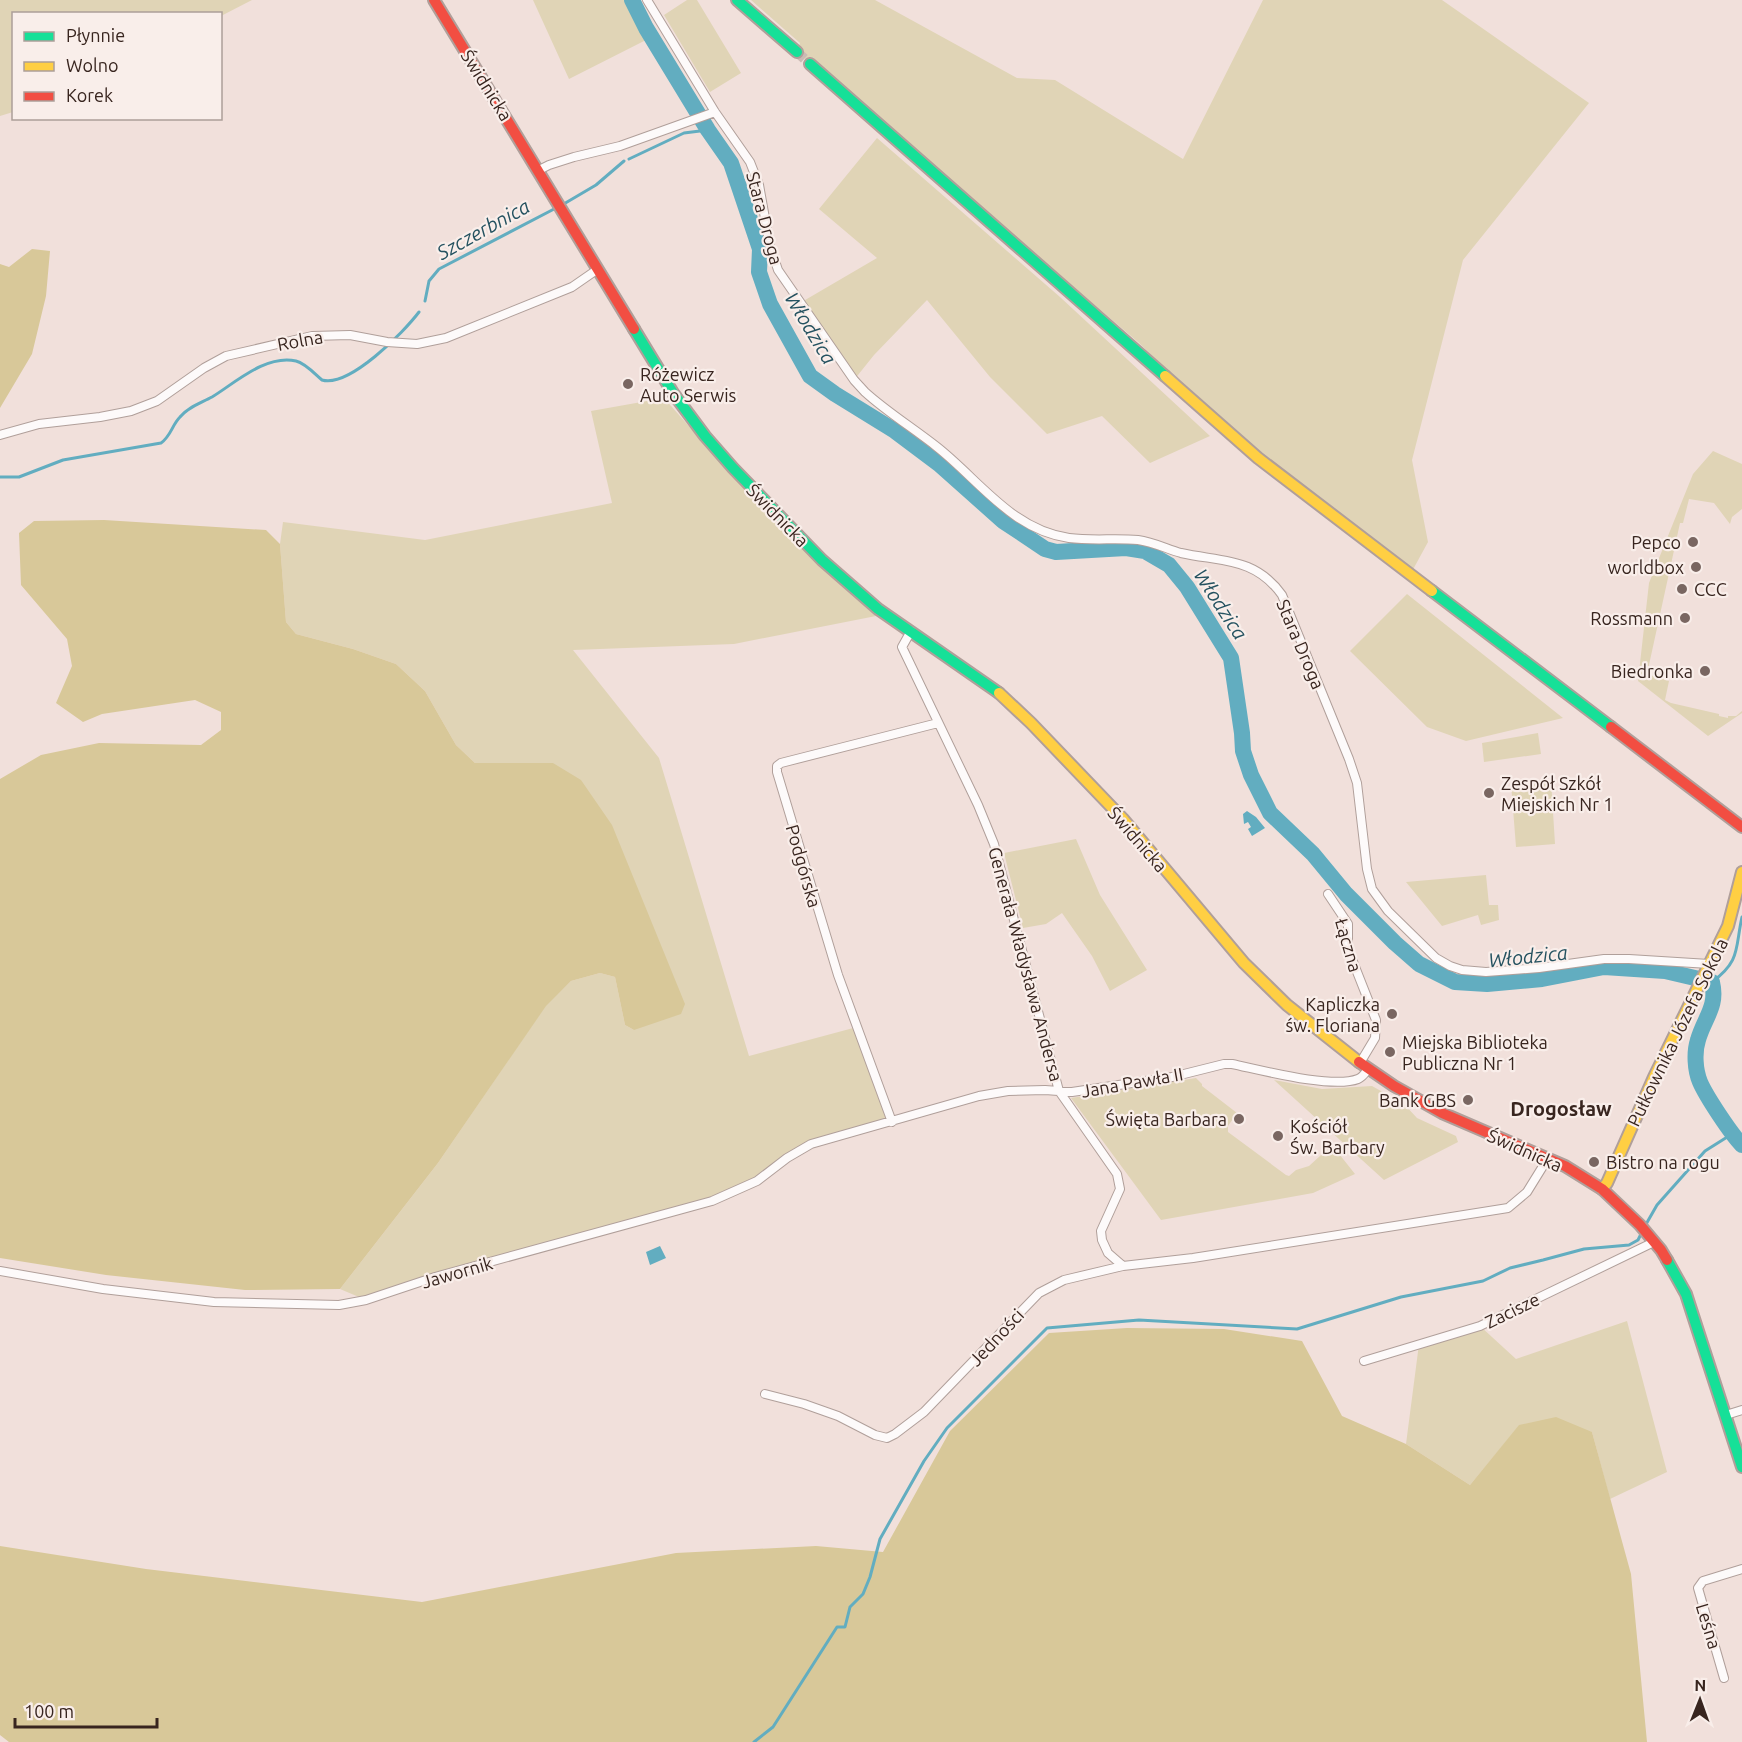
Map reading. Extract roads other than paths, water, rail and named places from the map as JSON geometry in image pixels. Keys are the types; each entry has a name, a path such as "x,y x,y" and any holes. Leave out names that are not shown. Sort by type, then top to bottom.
{"street":[{"name":"Świdnicka","path":"434,0 673,393 705,436 822,560 878,609 992,687 1031,723 1123,819 1244,963 1287,1005 1364,1066 1442,1113 1548,1158 1602,1189 1643,1228 1679,1279 1686,1294 1742,1467"},
{"name":"Stara Droga","path":"648,0 713,114 750,162 756,174 770,246 778,270 855,380 876,401 943,452 997,503 1014,516 1040,529 1069,538 1139,540 1184,553 1230,560 1260,573 1273,583 1282,596 1357,783 1367,869 1372,889 1388,911 1436,958 1462,970 1486,972 1620,959 1706,968"},
{"path":"737,0 797,52"},
{"path":"810,64 1258,458 1742,827"},
{"path":"539,170 574,157 620,146 713,114"},
{"name":"Rolna","path":"3,434 39,424 100,417 138,408 157,400 226,356 312,336 350,335 387,342 417,344 431,341 473,328 572,287 598,269"},
{"name":"Generała Władysława Andersa","path":"911,631 902,647 978,805 994,844 1059,1091 1117,1174 1120,1189 1101,1231 1108,1253 1123,1266"},
{"name":"Podgórska","path":"892,1122 838,975 802,859 777,766 781,763 938,723"},
{"name":"Pułkownika Józefa Sokola","path":"1602,1189 1607,1183 1693,995 1728,926 1742,872"},
{"name":"Łączna","path":"1328,894 1347,924 1348,949 1376,1020 1376,1038 1364,1066"},
{"name":"Jana Pawła II","path":"892,1122 980,1096 1008,1091 1071,1092 1172,1077 1224,1064 1323,1082 1357,1080 1363,1077 1364,1066"},
{"name":"Jawornik","path":"0,1271 103,1289 214,1302 339,1305 366,1300 435,1277 712,1201 757,1181 787,1158 811,1144 892,1122"},
{"path":"1123,1266 1193,1258 1508,1208 1527,1192 1548,1158"},
{"name":"Zacisze","path":"1364,1361 1480,1326 1654,1242"},
{"name":"Jedności","path":"765,1394 838,1416 874,1436 886,1438 924,1412 1039,1293 1064,1280 1123,1266"},
{"path":"1726,1415 1742,1410"},
{"name":"Leśna","path":"1724,1678 1698,1588 1703,1581 1742,1569"}],"water":[{"path":"1247,811 1256,817 1265,828 1252,836 1248,829 1251,827 1248,822 1244,824 1243,814"},
{"path":"660,1246 666,1258 650,1265 646,1252"}],"waterway":[{"name":"Włodzica","path":"632,0 646,28 708,130 731,163 760,249 759,272 770,304 810,376 895,431 939,464 1003,521 1045,549 1056,552 1126,548 1145,551 1169,565 1187,587 1231,658 1243,751 1251,775 1270,813 1313,854 1346,894 1419,964 1455,982 1487,984 1542,979 1604,967 1665,971 1712,982 1712,1006 1697,1045 1697,1072 1713,1105 1742,1145"},
{"name":"Szczerbnica","path":"629,159 684,133 708,130"},
{"name":"Szczerbnica","path":"562,205 596,185 624,161"},
{"name":"Szczerbnica","path":"425,301 429,281 439,269 556,208"},
{"name":"Szczerbnica","path":"0,477 19,477 63,460 161,443 187,410 212,397 251,371 273,362 285,360 299,362 322,380 333,380 346,376 389,344 419,312"},
{"path":"1712,982 1732,960 1742,917"},
{"path":"1645,1226 1657,1205 1705,1151 1732,1134"},
{"path":"754,1742 773,1727 837,1627 845,1627 850,1607 863,1594 870,1577 880,1539 924,1461 947,1428 1047,1328 1139,1320 1297,1329 1401,1297 1483,1281 1510,1268 1584,1249 1629,1245 1638,1240 1642,1232"}],"tunnel":[{"path":"797,52 810,64"}],"place":[{"name":"Różewicz Auto Serwis","path":"628,384"},
{"name":"Pepco","path":"1693,542"},
{"name":"worldbox","path":"1696,567"},
{"name":"CCC","path":"1682,589"},
{"name":"Rossmann","path":"1685,618"},
{"name":"Biedronka","path":"1705,671"},
{"name":"Zespół Szkół Miejskich Nr 1","path":"1489,793"},
{"name":"Kapliczka św. Floriana","path":"1392,1014"},
{"name":"Miejska Biblioteka Publiczna Nr 1","path":"1390,1052"},
{"name":"Bank GBS","path":"1468,1100"},
{"name":"Święta Barbara","path":"1239,1119"},
{"name":"Kościół Św. Barbary","path":"1278,1136"},
{"name":"Bistro na rogu","path":"1594,1162"}],"district":[{"name":"Drogosław","path":"1561,1108"}]}
